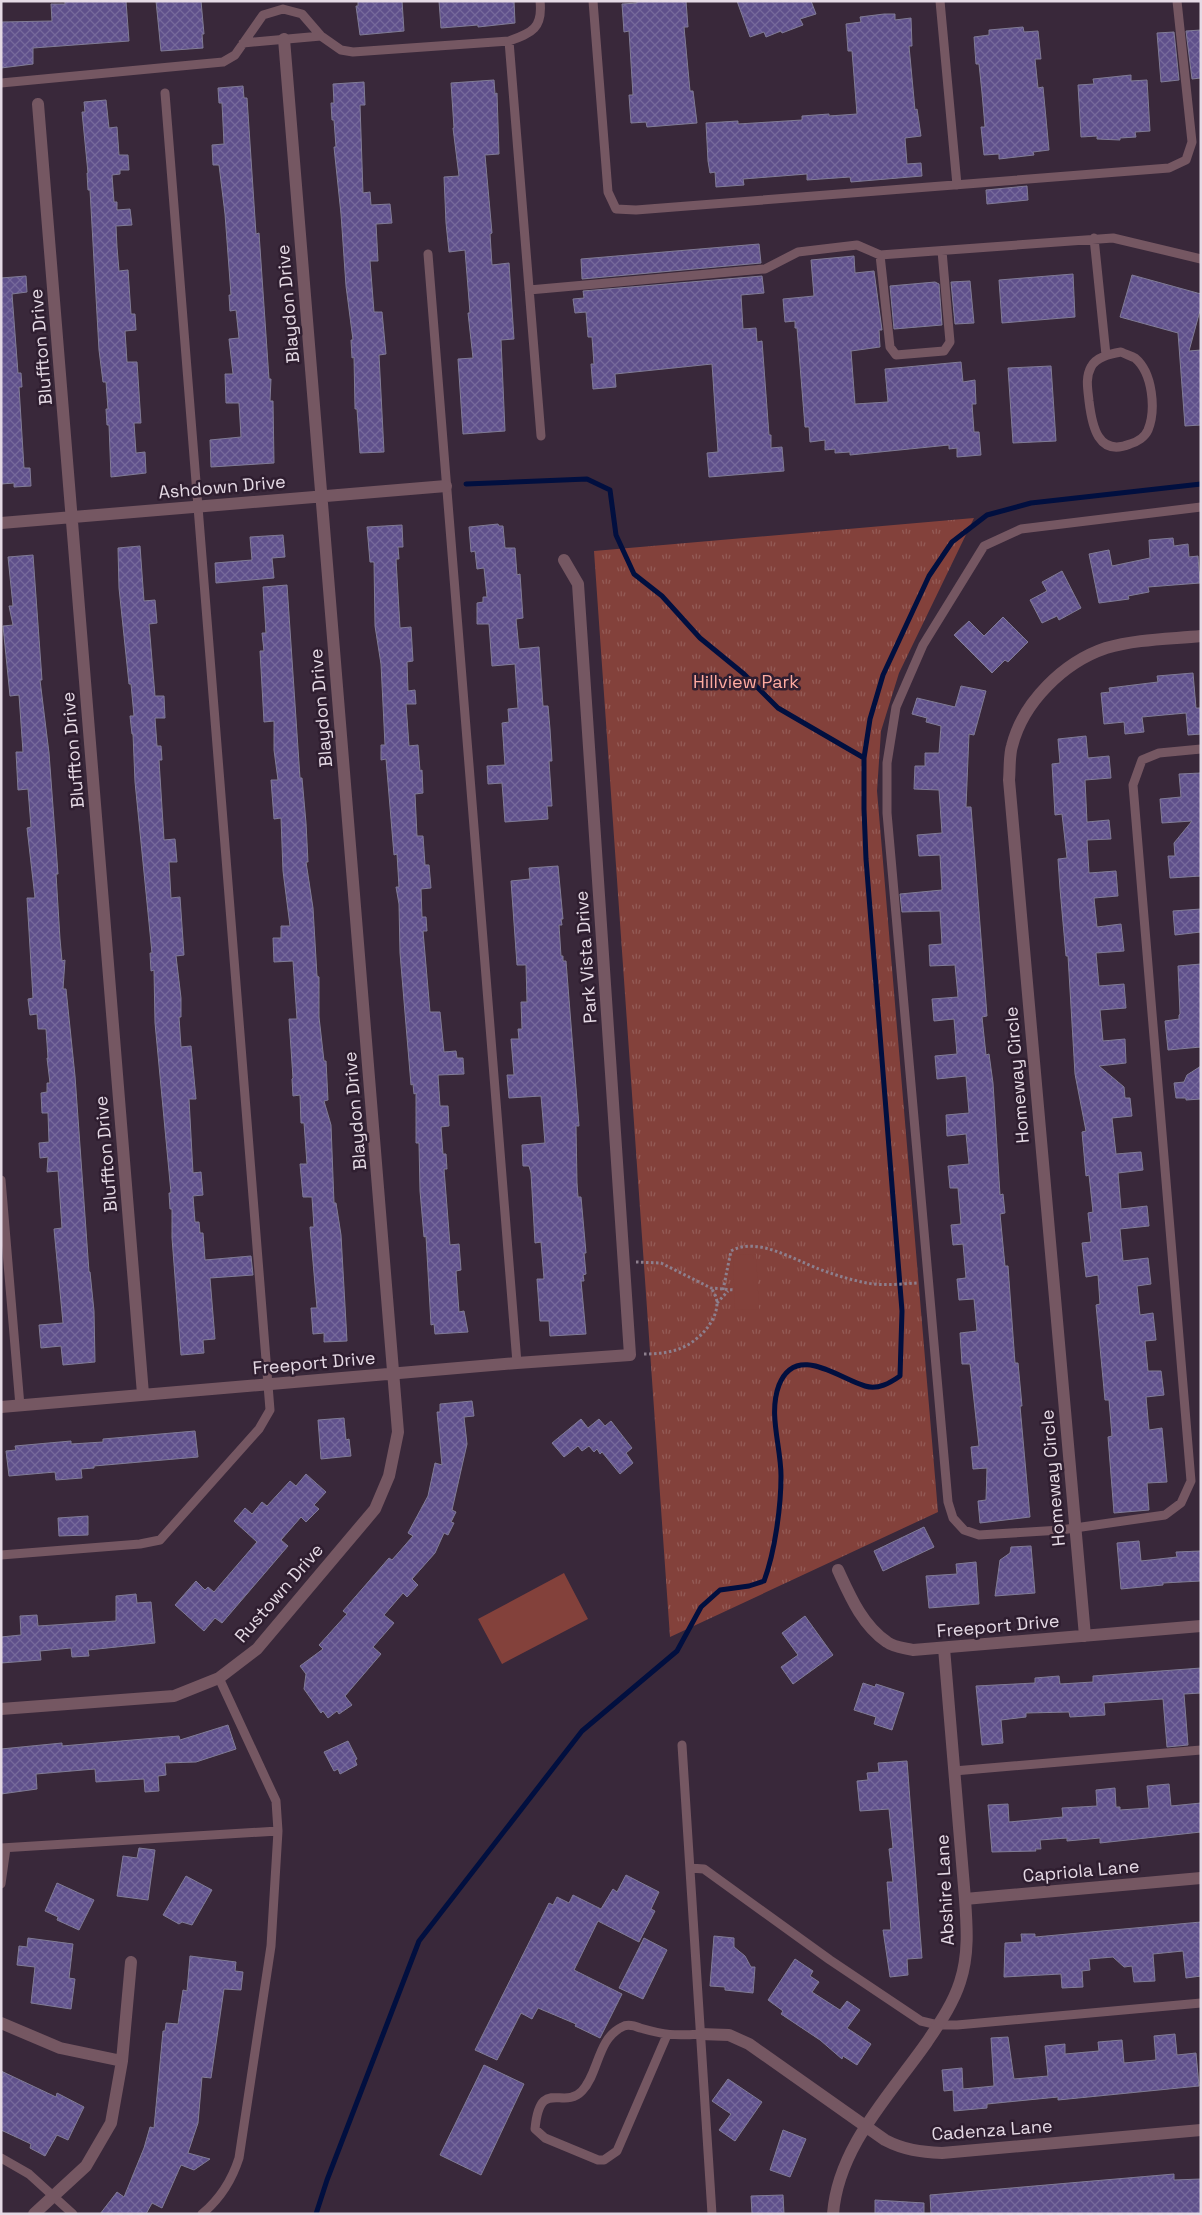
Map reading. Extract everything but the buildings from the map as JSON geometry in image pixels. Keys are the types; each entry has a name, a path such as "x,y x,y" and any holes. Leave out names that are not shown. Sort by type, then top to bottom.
{"street":[{"name":"Blaydon Drive","path":"284,39 394,1374"},
{"name":"Bluffton Drive","path":"38,104 143,1394"},
{"name":"Ashdown Drive","path":"1,523 446,486"},
{"name":"Park Vista Drive","path":"564,560 578,584 630,1355"},
{"name":"Homeway Circle","path":"1085,1636 1009,780 1012,746 1025,715 1043,691 1075,662 1107,648 1142,642 1201,636"},
{"name":"Freeport Drive","path":"1,1407 630,1355"},
{"name":"Rustown Drive","path":"1,1708 174,1696 218,1678 257,1649 375,1509 389,1476 398,1432 394,1374"},
{"name":"Freeport Drive","path":"838,1570 851,1599 865,1620 888,1644 913,1650 1201,1626"},
{"name":"Abshire Lane","path":"833,2214 834,2195 840,2173 852,2148 938,2026 960,1983 965,1962 967,1928 944,1648"},
{"name":"Capriola Lane","path":"965,1899 1201,1878"},
{"path":"34,2214 86,2166 111,2123 122,2060 131,1962"},
{"path":"1,2023 60,2048 122,2060"},
{"name":"Cadenza Lane","path":"700,2034 729,2035 749,2044 867,2127 899,2147 919,2152 942,2153 1201,2130"}],"lane":[{"path":"1,83 223,62 235,54 263,15 283,9 302,14 320,36 342,50 353,52 509,41 528,34 537,26 542,14 540,1"},
{"path":"592,1 608,192 616,209 636,210 1169,168 1186,160 1192,142 1177,1"},
{"path":"940,1 958,185"},
{"path":"243,43 320,36"},
{"path":"509,41 541,436"},
{"path":"1,1555 140,1544 160,1540 259,1429 270,1410 165,93"},
{"path":"1094,238 1106,355"},
{"path":"529,290 765,269 798,252 857,245 880,255 1113,238 1201,259"},
{"path":"880,255 890,347 896,355 944,352 950,342 942,251"},
{"path":"428,254 517,1363"},
{"path":"1121,352 1134,358 1144,369 1150,388 1152,417 1147,433 1136,442 1120,448 1107,445 1097,435 1092,423 1087,380 1091,366 1106,355 1121,352"},
{"path":"1201,507 1021,529 984,546 923,645 896,707 887,763 887,813 948,1502 953,1518 964,1530 979,1535 1075,1528 1165,1515 1181,1503 1191,1481 1133,784 1142,760 1159,753 1201,749"},
{"path":"1,1180 20,1406"},
{"path":"202,2214 213,2204 226,2186 239,2158 271,1946 278,1831 276,1801 218,1678"},
{"path":"682,1745 712,2214"},
{"path":"954,1771 1201,1750"},
{"path":"1,1884 3,1848 278,1831"},
{"path":"690,1868 704,1869 898,2007 921,2021 938,2026 1201,2003"},
{"path":"667,2036 617,2151 604,2160 598,2160 544,2138 535,2129 536,2114 541,2103 552,2097 575,2097 584,2090 608,2039 622,2026 634,2026 667,2036 700,2034"},
{"path":"1,2158 28,2174 55,2195 73,2214"}],"path":[{"path":"723,1290 731,1251 750,1246 772,1250 820,1269 875,1284 908,1283"},
{"path":"624,1262 662,1263 711,1288 728,1291 734,1290"},
{"path":"711,1288 717,1303"},
{"path":"661,1353 677,1350 698,1338 710,1323 717,1303 728,1291"}],"green space":[{"name":"Hillview Park","path":"974,518 899,673 881,731 877,791 938,1512 670,1637 594,551"},
{"path":"756,1254 759,1309 735,1310 733,1255"},
{"path":"564,1573 588,1619 502,1664 478,1619"}],"waterway":[{"path":"466,484 587,479 610,490 616,535 634,574 662,596 700,638 744,674 778,708 864,758"},
{"path":"316,2214 327,2180 419,1941 582,1731 677,1651 701,1607 720,1590 749,1586 764,1581 779,1515 781,1476 775,1407 779,1385 786,1373 796,1366 807,1365 830,1371 870,1387 884,1385 900,1376 902,1311 866,859 864,758 870,719 883,675 929,576 952,542 987,515 1031,503 1201,484"}]}
